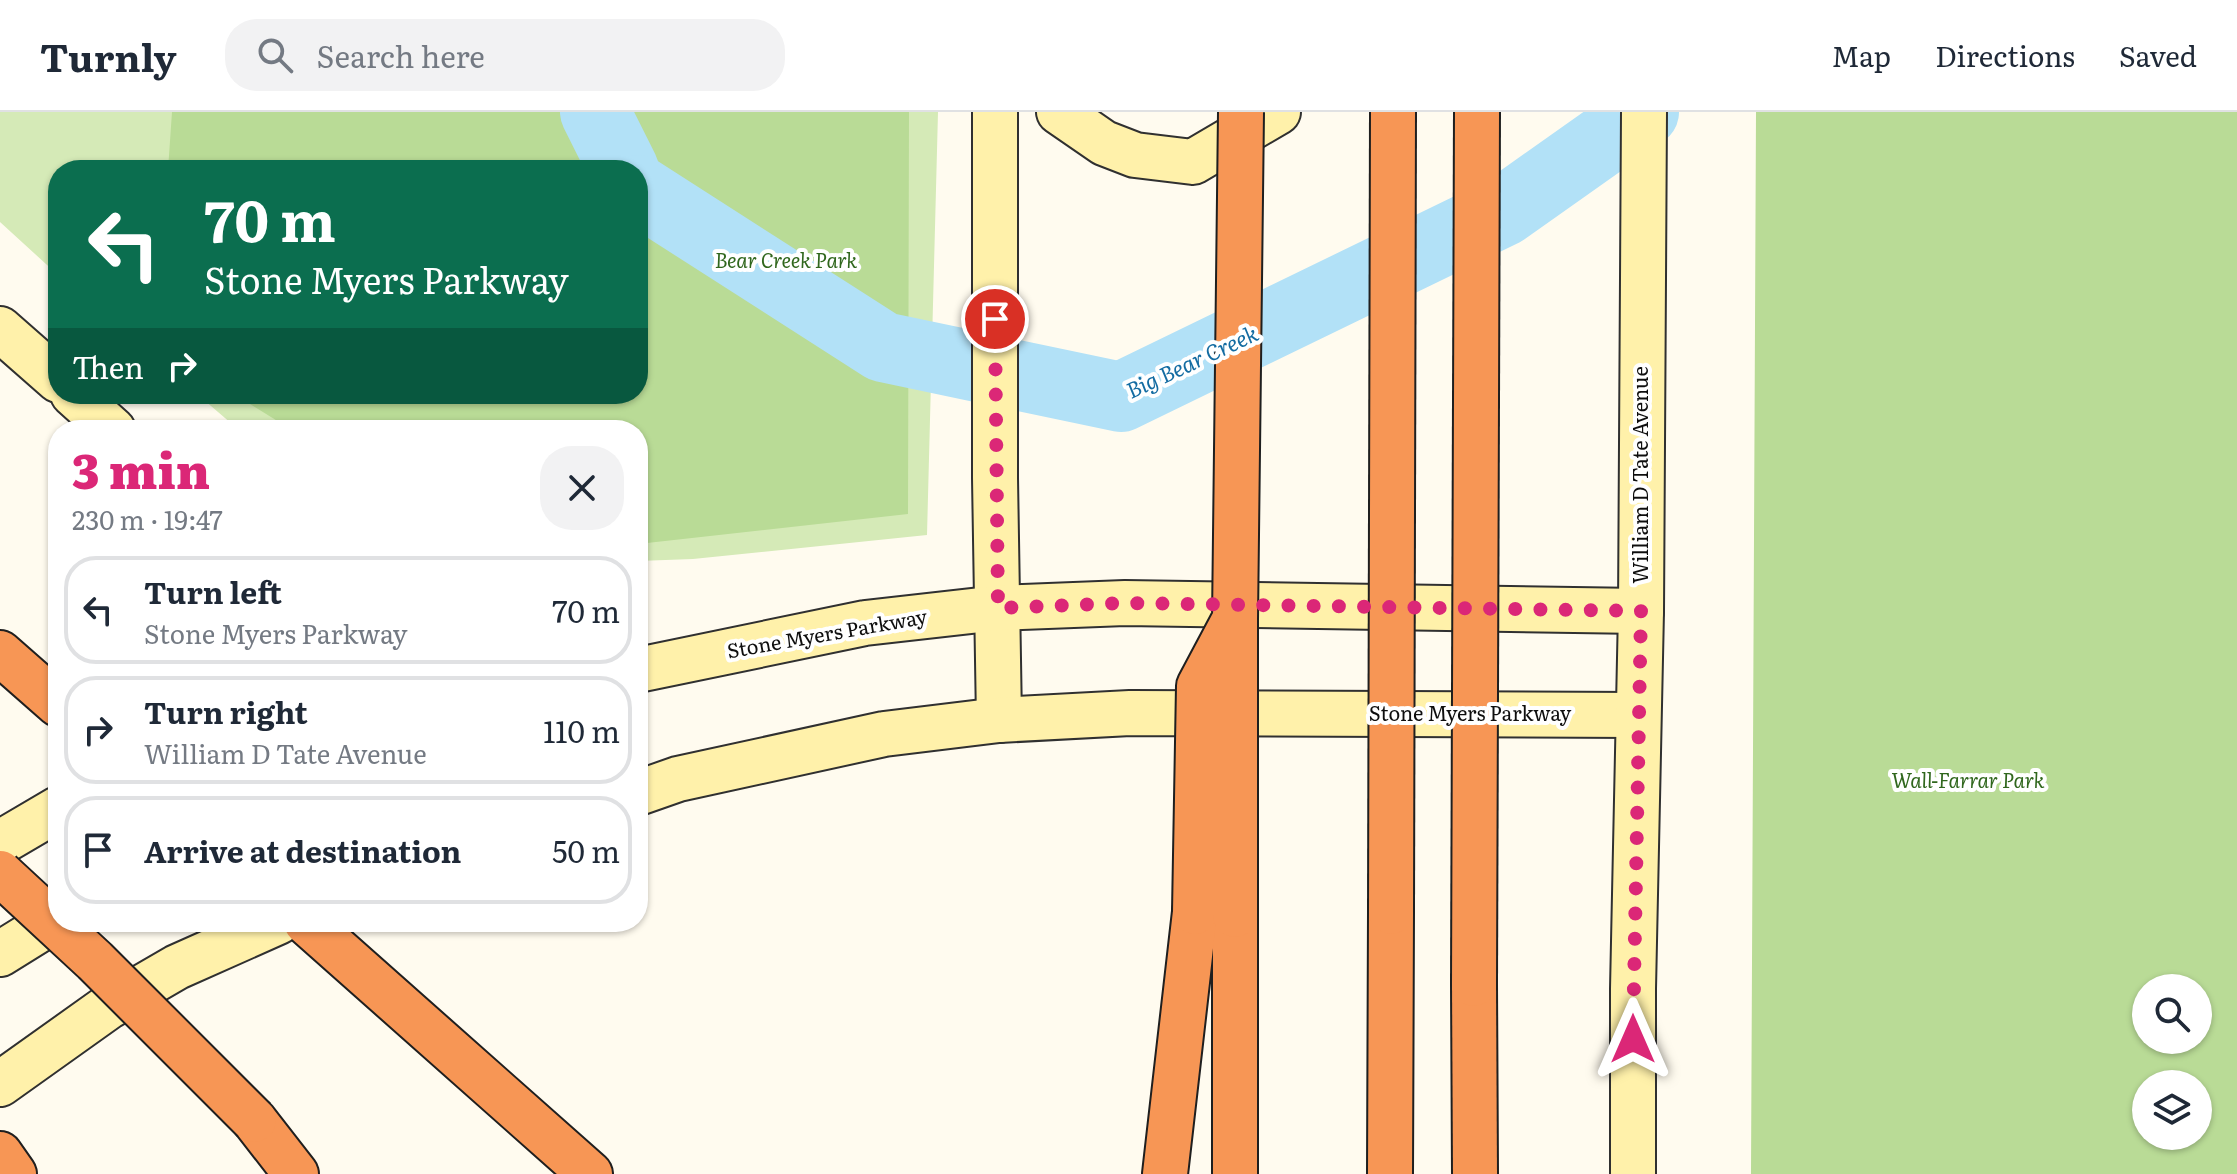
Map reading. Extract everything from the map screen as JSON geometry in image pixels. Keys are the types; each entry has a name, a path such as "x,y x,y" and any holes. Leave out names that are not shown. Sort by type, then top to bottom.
{"highway":[{"path":"1165,1174 1215,913 1235,619 1241,112"},
{"path":"1390,1174 1393,112"},
{"path":"1475,1174 1477,112"},
{"path":"8,660 48,695"},
{"path":"0,873 48,917"},
{"path":"1215,913 1235,1174"},
{"path":"64,932 254,1120 296,1174"},
{"path":"317,932 590,1174"},
{"path":"0,1154 14,1174"}],"main road":[{"path":"995,112 995,478 999,720"},
{"path":"1059,112 1104,143 1135,155 1193,162 1278,112"},
{"name":"William D Tate Avenue","path":"1633,1174 1644,112"},
{"path":"0,329 48,371"},
{"path":"84,404 102,420"},
{"name":"Stone Myers Parkway","path":"648,668 865,623 998,608 1125,603 1641,611"},
{"name":"Stone Myers Parkway","path":"648,790 678,779 884,734 999,720 1130,713 1638,715"},
{"path":"0,843 48,815"},
{"path":"0,954 48,924"},
{"path":"0,1084 108,1007 177,967 256,932"}],"green space":[{"name":"Bear Creek Park","path":"0,112 938,112 927,535 693,559 648,561 648,420 227,420 209,404 648,404 648,160 48,160 48,266 0,222"},
{"name":"Bear Creek Park","path":"172,112 909,112 908,514 648,543 648,420 276,420 250,404 648,404 648,160 169,160"},
{"name":"Wall-Farrar Park","path":"1756,112 2237,112 2237,1174 1751,1174"}],"waterway":[{"name":"Big Bear Creek","path":"595,112 619,160"},
{"name":"Big Bear Creek","path":"648,196 883,347 1121,397 1504,211 1644,112"}],"route":[{"path":"995,319 998,608 1125,603 1641,611 1633,1039"}]}
